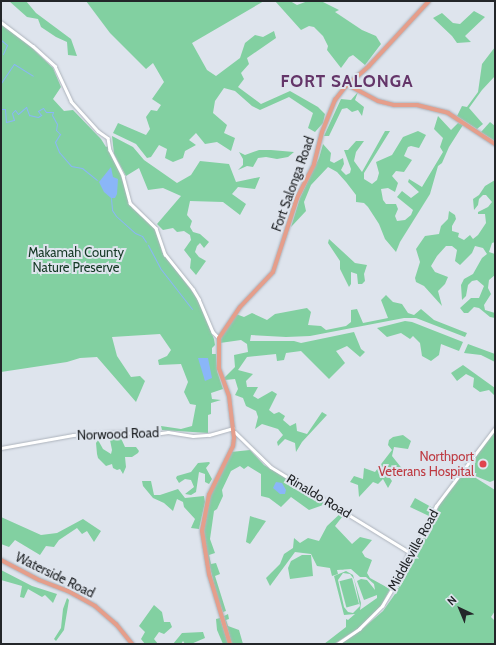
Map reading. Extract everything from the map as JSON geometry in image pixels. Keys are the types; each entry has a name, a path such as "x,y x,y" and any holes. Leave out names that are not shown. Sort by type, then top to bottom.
{"main road":[{"name":"Fort Salonga Road","path":"218,338 240,307 273,272 297,198 314,164 335,100 348,85 369,66 429,1"},
{"path":"348,85 378,101 394,105 417,105 448,113 495,144"},
{"path":"218,338 219,368 229,396 234,430 233,446 209,495 202,530 209,574 230,644"},
{"name":"Waterside Road","path":"1,560 39,580 68,591 95,606 115,622 132,644"}],"street":[{"path":"1,22 55,66 71,101 98,131 108,138 110,150 122,176 130,203 156,228 165,254 193,289 199,299 213,332 218,338"},
{"name":"Middleville Road","path":"337,644 359,629 382,606 397,581 409,552 422,536 442,499 495,428"},
{"name":"Norwood Road","path":"1,448 79,435 118,432 154,434 168,432 193,436 209,435 234,430"},
{"name":"Rinaldo Road","path":"234,430 271,467 409,552"}],"green space":[{"path":"9,1 26,1 36,13 71,39 77,56 68,55 67,42 41,27 38,19 27,17"},
{"path":"86,1 264,1 192,43 207,70 216,76 240,58 245,43 255,35 263,37 274,31 276,38 247,58 249,64 241,73 244,79 238,87 261,104 290,91 318,107 325,114 323,123 315,132 308,128 313,113 289,97 260,110 252,106 235,91 224,88 215,101 213,113 227,125 224,133 235,138 231,151 217,142 205,144 196,133 189,140 196,145 185,151 183,158 173,162 165,158 167,149 159,145 151,157 147,158 136,144 113,133 118,123 146,135 150,129 146,117 151,110 157,111 161,105 152,99 164,82 153,63 146,69 110,33"},
{"path":"275,1 290,1 297,5 308,1 321,1 339,10 335,12 362,30 376,36 381,44 365,65 353,55 349,57 341,68 327,50 328,46 323,36 314,27 309,26 301,30"},
{"path":"474,11 485,17 465,36 471,42 457,43 452,36 433,18 442,13 453,23 460,24"},
{"name":"Makamah County Nature Preserve","path":"1,23 32,48 53,68 61,87 53,99 64,111 73,110 101,139 106,147 108,146 121,176 132,208 151,224 158,234 162,252 198,299 214,339 215,345 212,348 212,354 216,354 217,371 223,389 211,393 212,399 221,400 211,403 211,414 208,415 208,433 162,430 161,426 181,429 192,426 196,405 190,404 184,392 188,382 181,364 159,365 158,360 167,356 171,350 160,334 112,337 117,356 131,377 140,376 145,381 136,402 97,357 80,358 67,362 1,372"},
{"path":"495,47 495,76 482,90 469,108 483,124 477,129 457,116 462,106 467,107 478,92 482,64"},
{"path":"358,92 355,100 364,107 362,116 358,110 352,112 347,108 342,109 329,136 324,136 341,99 351,100"},
{"path":"438,116 451,130 458,123 463,125 449,147 442,163 438,166 430,194 400,242 396,252 385,239 379,224 368,207 364,203 356,202 356,195 346,182 337,172 328,167 311,185 304,202 306,211 291,227 300,198 319,158 323,144 331,153 330,161 334,163 343,158 344,164 341,170 346,175 350,173 351,169 344,150 348,150 356,141 364,141 356,152 354,161 362,172 385,131 390,131 364,173 364,179 372,184 377,180 379,173 376,162 392,155 403,137 418,131 426,135 419,148 411,146 408,147 404,156 412,160 404,172 396,171 392,176 398,183 395,192 388,188 381,189 383,200 386,204 396,204 398,209 395,216 397,221 405,220 411,215 413,210 397,197 402,191 411,198 419,192 408,182 409,179 422,187 443,152 440,147 443,138 434,129"},
{"path":"490,122 495,126 495,141 481,132"},
{"path":"112,136 133,147 144,160 177,183 191,175 200,161 229,164 236,182 260,177 255,189 238,187 232,194 246,204 240,215 223,202 190,201 187,215 192,221 190,227 193,232 200,234 209,242 204,248 200,243 197,246 195,252 199,257 206,261 196,275 190,268 191,259 184,250 191,240 190,235 184,231 177,232 173,228 163,230 157,224 181,196 163,188 148,190 139,168 126,176 114,154"},
{"path":"259,150 294,152 288,157 277,159 266,157 258,158 253,167 247,166 238,170 243,165 243,159 239,152 245,155"},
{"path":"495,180 495,242 492,243 489,252 495,254 495,275 489,280 488,288 491,294 484,305 485,310 495,313 495,318 490,317 479,308 474,307 468,313 464,313 460,308 471,298 479,298 484,286 477,280 472,281 468,285 466,296 462,300 461,285 464,279 473,274 482,258 487,254 483,248 475,246 472,253 460,265 455,261 457,250 452,246 446,246 437,256 431,266 435,272 448,277 445,284 438,291 442,306 424,286 416,282 415,278 420,262 416,249 425,236 439,234 441,226 448,219 449,211 455,215 456,219 452,226 452,231 459,233 458,237 464,240 470,235 473,239 478,235 486,223 485,214 478,214 478,212 488,207 492,202 486,195 483,195 479,199 478,205 474,210 473,199 479,195 485,186"},
{"path":"329,239 355,263 367,265 364,274 365,281 362,284 358,284 357,274 351,272 351,284 349,287 340,269 340,261 328,243"},
{"path":"386,295 393,302 402,304 408,313 414,315 421,309 434,320 467,333 465,337 416,318 404,318 310,336 286,337 251,335 250,341 294,341 301,343 354,332 361,349 365,352 360,357 347,346 336,351 345,363 329,379 301,351 286,353 284,360 277,361 276,354 247,357 238,370 253,374 246,381 247,387 258,387 253,396 258,399 272,391 277,394 269,410 274,414 279,412 285,416 283,420 290,426 296,423 297,431 307,434 322,412 327,415 302,442 296,452 295,443 285,439 278,446 277,442 283,435 278,429 262,424 255,429 258,417 256,411 246,406 243,398 235,395 238,389 235,379 225,380 224,378 235,367 234,355 248,352 247,344 241,340 220,343 223,332 236,314 244,317 252,313 267,320 275,314 307,308 311,312 308,325 321,326 326,330 346,326 351,322 351,310 357,309 363,323 388,318 381,300"},
{"path":"405,321 412,322 463,342 459,351 441,344 439,355 431,361 422,356 420,343 413,336 410,339 401,333 387,337 377,328"},
{"path":"468,344 495,354 495,362 481,355 464,353"},
{"path":"463,365 495,388 495,396 489,390 480,392 473,387 474,378 466,374 457,381 451,373"},
{"path":"495,430 495,480 490,482 468,473 495,490 495,611 491,617 495,621 495,644 340,644 361,630 383,611 395,594 412,552 424,537 441,502"},
{"path":"119,434 125,447 136,447 139,451 132,457 125,457 126,467 123,474 120,469 117,470 113,468 112,464 106,466 98,458 97,454 96,443 98,440 103,449 111,454 112,450 109,435"},
{"path":"403,435 411,441 408,449 394,447 392,456 404,471 400,475 387,468 386,472 392,481 388,488 383,479 378,484 373,482 359,497 358,485 350,482 354,476 363,479 364,468 375,472 392,450 388,445 389,440 393,437"},
{"path":"250,450 264,465 334,506 326,504 309,510 291,497 281,507 269,498 261,496 261,474 248,466 244,469 240,466 231,471 222,490 223,496 217,509 214,511 210,539 215,553 209,555 211,564 216,563 220,574 215,576 226,611 223,612 217,596 207,555 204,530 211,493 231,452"},
{"path":"198,463 210,463 206,468 212,479 209,484 205,482 205,474 199,472 196,492 191,495 185,494 194,487 191,480 185,479 179,483 176,478 177,476 191,472"},
{"path":"142,481 151,481 154,495 160,495 178,489 185,498 204,496 205,502 199,529 191,528 195,519 184,507 183,502 177,499 173,511 164,503 153,498 143,486"},
{"path":"415,498 433,508 429,516 410,507"},
{"path":"343,511 346,512 335,526 352,544 360,537 372,540 362,552 365,557 372,560 367,573 370,578 390,589 381,606 359,628 334,644 324,644 346,627 346,619 348,620 355,614 344,615 334,576 346,571 353,575 361,603 360,610 377,598 377,595 364,600 357,581 361,579 367,580 375,590 374,584 366,577 360,577 351,569 337,570 338,574 332,576 330,568 317,566 311,554 295,552 270,586 266,578 280,564 284,554 293,548 294,538 300,543 308,538 319,541 327,526","holes":["343,573 350,574 354,579 360,606 353,613 348,612 344,607 338,580"]},
{"path":"250,516 266,521 250,544 246,542"},
{"path":"1,517 41,535 57,533 83,519 101,531 94,542 87,531 82,534 77,528 59,540 54,547 46,546 40,555 15,540 9,547 1,544"},
{"path":"302,555 311,555 313,576 290,579 288,568 291,561"},
{"path":"1,570 32,586 57,594 53,603 45,595 42,597 28,589 24,598 20,597 22,586 1,580"},
{"path":"352,578 359,604 346,607 339,581"},
{"path":"67,598 69,600 64,630 56,641 54,639 61,628 63,609"},
{"path":"154,605 162,612 164,622 170,622 172,627 164,634 159,632 154,639 158,644 145,644 141,639 145,632 139,626"},
{"path":"228,614 229,619 226,620 228,626 239,630 243,644 232,644 224,616"},
{"path":"220,618 228,644 223,644 217,630 216,619"},
{"path":"203,632 205,638 191,644 185,644 183,641 181,644 173,644 182,633"}],"water":[{"path":"111,167 113,177 118,179 117,194 115,198 111,198 104,192 99,182"},
{"path":"198,358 208,358 212,378 205,381"},
{"path":"276,482 282,483 286,490 285,494 280,494 273,488"}],"waterway":[{"path":"1,40 7,45 3,54"},
{"path":"1,83 14,64 33,76"},
{"path":"1,109 5,109 6,122 14,120 12,113 15,110 18,114 26,107 29,115 38,117 41,115 38,111 43,108 46,112 53,112 52,115 57,124 56,130 60,134 55,142 59,152 71,166 82,168 97,180"},
{"path":"111,198 112,210 116,216 135,233 142,236 146,242"},
{"path":"148,245 160,268 192,309"}],"place":[{"name":"Northport Veterans Hospital","path":"483,464"}],"district":[{"name":"FORT SALONGA","path":"347,82"}]}
